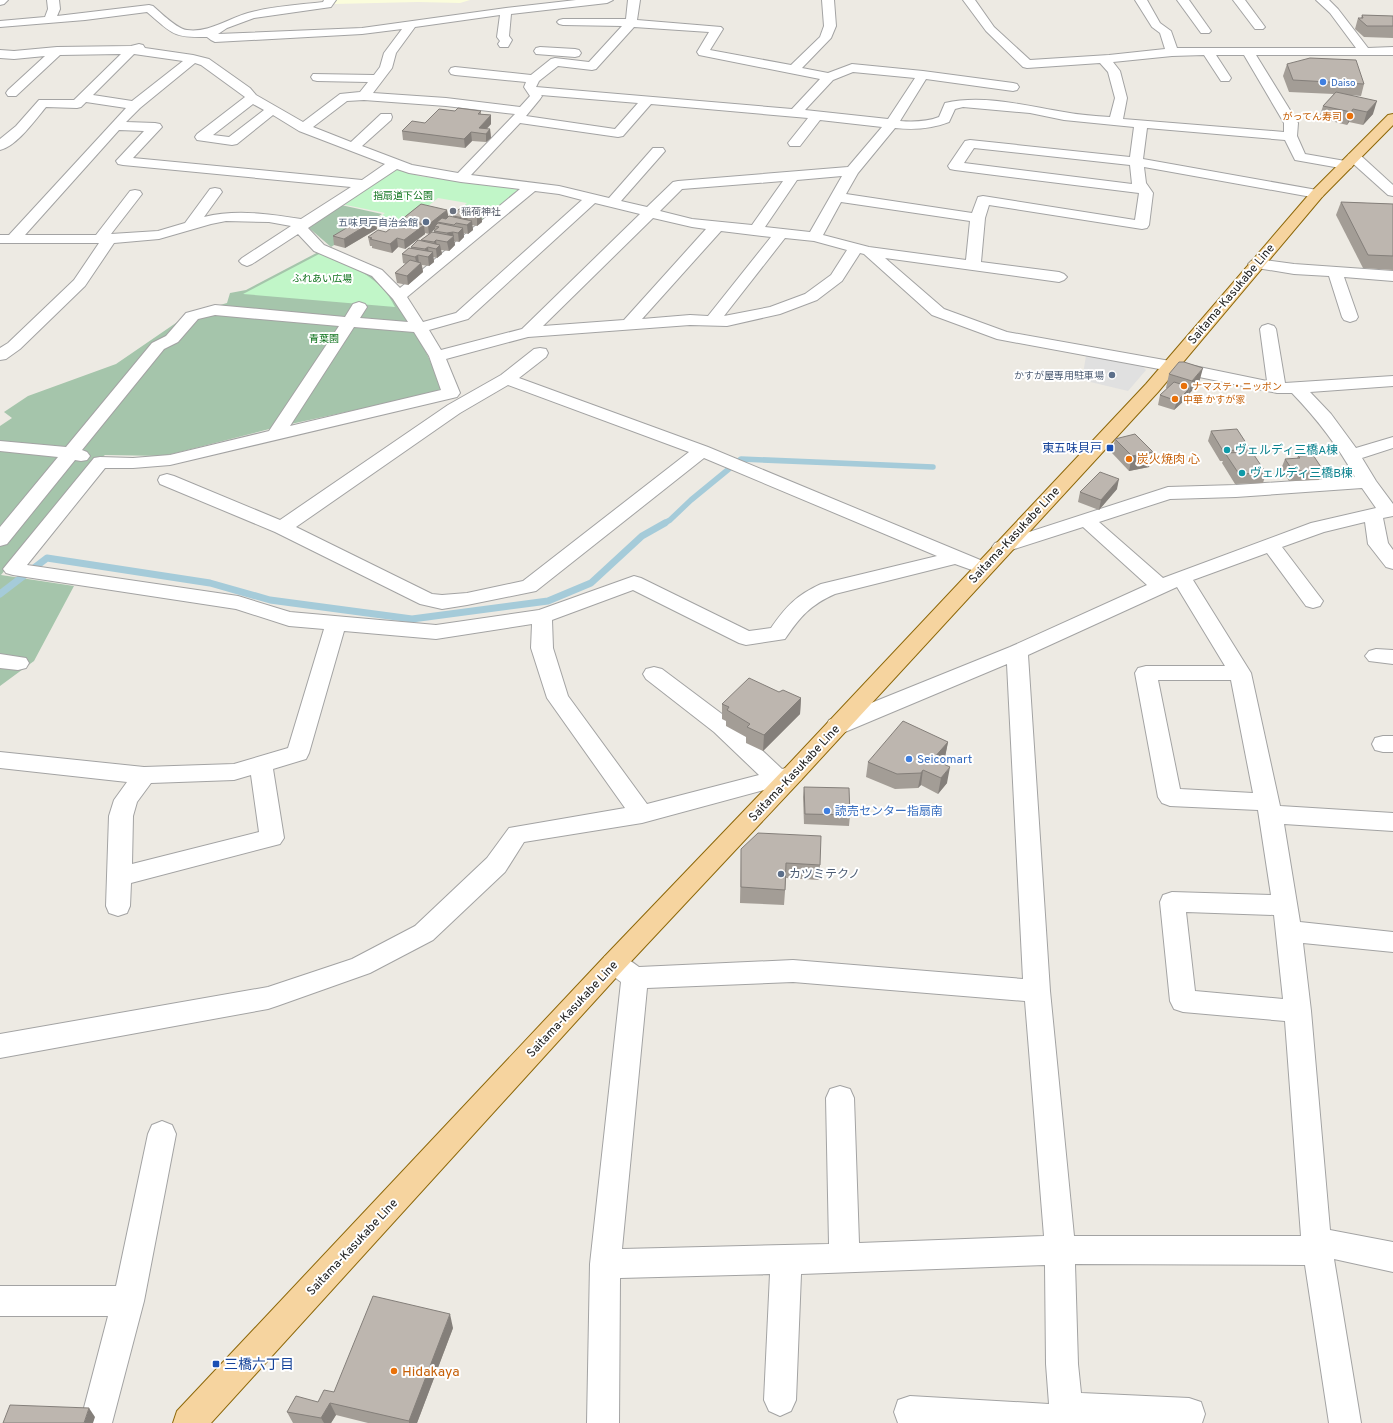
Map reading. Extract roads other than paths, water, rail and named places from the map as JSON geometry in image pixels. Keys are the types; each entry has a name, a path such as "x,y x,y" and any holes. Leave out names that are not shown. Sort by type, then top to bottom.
{"main road":[{"name":"Saitama-Kasukabe Line","path":"189,1423 625,971 785,776 837,726 1170,366 1317,194 1393,118"}],"street":[{"path":"50,20 54,9 53,0"},
{"path":"0,146 21,129 44,104 77,104 131,50 166,42 213,35 226,23 248,15 327,5 330,0"},
{"path":"0,24 85,17 149,8 176,31 186,34 265,35 362,31 506,11 607,0"},
{"path":"533,85 555,62 592,66 631,24 634,10 634,0"},
{"path":"794,69 825,38 830,26 828,0"},
{"path":"969,0 990,29 1027,64 1104,60 1172,52 1393,51"},
{"path":"1141,0 1156,25 1165,31 1172,52"},
{"path":"1183,0 1205,30"},
{"path":"1240,0 1259,27"},
{"path":"1322,0 1334,11 1365,52"},
{"path":"240,5 265,35"},
{"path":"504,44 506,40 503,37 506,11"},
{"path":"563,22 717,29 704,52 829,77"},
{"path":"364,96 386,68 390,53 411,25"},
{"path":"0,54 14,55 57,51 131,50 193,59 204,62 246,91 252,98 304,128 409,169 461,178 559,190 692,223 814,237 863,249 1059,277"},
{"path":"12,93 57,51"},
{"path":"540,51 602,55"},
{"path":"1208,52 1225,78"},
{"path":"1248,52 1291,123 1290,136 1300,158 1350,161 1393,192"},
{"path":"1277,52 1286,61"},
{"path":"0,68 14,55"},
{"path":"6,239 117,126 135,105 193,59"},
{"path":"1104,60 1114,71 1122,98 1116,122"},
{"path":"1004,106 1013,87 1027,64"},
{"path":"795,113 829,77 852,68 922,75 1013,87"},
{"path":"455,72 533,85 648,100 795,113 912,126 934,123 944,119 950,106 963,103 1030,109 1064,116 1116,122 1290,136"},
{"path":"814,237 852,171 891,124 922,75"},
{"path":"317,77 378,79"},
{"path":"461,178 521,115 536,96 533,85"},
{"path":"304,128 344,97 364,96 446,102 618,133 648,100"},
{"path":"83,98 135,105"},
{"path":"252,98 202,137 232,141 272,110"},
{"path":"795,143 816,116"},
{"path":"352,148 386,117"},
{"path":"973,265 978,218 983,200 1142,226 1146,193 1139,183 1136,162 1141,124"},
{"path":"117,126 155,127 123,161 366,184"},
{"path":"1144,189 955,166 970,144 1136,162 1317,194"},
{"path":"612,203 658,151"},
{"path":"247,261 395,164"},
{"path":"528,332 678,185 852,171"},
{"path":"756,230 792,177"},
{"path":"399,296 532,187"},
{"path":"190,226 215,192"},
{"path":"0,355 14,346 80,283 104,239 135,194"},
{"path":"837,197 978,218"},
{"path":"0,540 158,346 172,339 192,316 215,310 419,328 462,316 593,198"},
{"path":"0,446 72,453 100,462 133,463 170,460 451,393 437,356 399,296 376,273 319,248 302,226 269,218 226,217 159,235 104,239 6,239"},
{"path":"629,324 717,226"},
{"path":"713,320 781,234"},
{"path":"437,356 528,332 629,324 713,320 728,321 774,311 811,298 837,278 863,249"},
{"path":"863,249 938,312 1003,336 1170,366 1277,388 1297,388 1393,381"},
{"path":"1256,264 1294,269 1393,276"},
{"path":"1335,272 1350,317"},
{"path":"275,436 359,307"},
{"path":"1268,329 1277,388"},
{"path":"282,528 454,409 507,379 540,353"},
{"path":"507,379 702,451 983,568"},
{"path":"1297,388 1325,418 1352,455 1385,512 1378,544 1393,563"},
{"path":"1352,455 1393,442"},
{"path":"167,480 282,528 427,599 442,602 467,599 529,586 542,578 702,451"},
{"path":"100,462 13,569 238,603 289,619 436,632 542,616 634,582 746,638 778,634 797,607 809,597 828,589 956,557"},
{"path":"1002,547 1168,493 1236,491 1367,482"},
{"path":"837,726 1016,652 1171,582 1318,527 1385,512"},
{"path":"1086,520 1171,582 1240,673 1269,808 1289,931 1298,1011 1316,1246 1345,1423"},
{"path":"1271,545 1313,601"},
{"path":"542,616 542,648 558,698 642,814"},
{"path":"0,760 144,775 234,772 298,753 336,623"},
{"path":"1016,652 1037,991 1060,1250 1062,1364 1066,1418"},
{"path":"1240,673 1146,673 1170,797 1393,822"},
{"path":"654,674 785,776"},
{"path":"118,877 272,838 261,764"},
{"path":"118,906 118,877 122,816 126,800 144,775"},
{"path":"0,1046 268,998 361,966 424,933 496,865 517,834 642,814 785,776"},
{"path":"1284,905 1172,902 1183,1001 1298,1011"},
{"path":"1289,931 1393,942"},
{"path":"603,1423 605,1264 625,971 793,971 1037,991"},
{"path":"840,1098 844,1258"},
{"path":"96,1423 128,1301 162,1134"},
{"path":"605,1264 786,1260 1060,1250 1316,1246 1393,1257"},
{"path":"780,1400 786,1260"},
{"path":"0,1301 128,1301"},
{"path":"910,1412 1066,1418 1189,1414"}],"waterway":[{"path":"663,524 670,520 691,500 741,459 933,467"},
{"path":"0,594 47,558 210,583 270,600 412,619 548,601 591,583 642,536 665,523"}],"place":[{"name":"Daiso","path":"1323,82"},
{"name":"がってん寿司","path":"1350,116"},
{"name":"稲荷神社","path":"453,211"},
{"name":"五味貝戸自治会館","path":"426,222"},
{"name":"かすが屋専用駐車場","path":"1112,375"},
{"name":"ナマステ・ニッポン","path":"1184,386"},
{"name":"中華 かすが家","path":"1175,399"},
{"name":"東五味貝戸","path":"1110,448"},
{"name":"ヴェルディ三橋A棟","path":"1227,450"},
{"name":"炭火焼肉 心","path":"1129,459"},
{"name":"ヴェルディ三橋B棟","path":"1242,473"},
{"name":"Seicomart","path":"909,759"},
{"name":"読売センター指扇南","path":"827,811"},
{"name":"カツミテクノ","path":"781,874"},
{"name":"三橋六丁目","path":"216,1364"},
{"name":"Hidakaya","path":"394,1371"}],"park label":[{"name":"指扇道下公園","path":"403,195"},
{"name":"ふれあい広場","path":"322,278"},
{"name":"青葉園","path":"324,338"}]}
